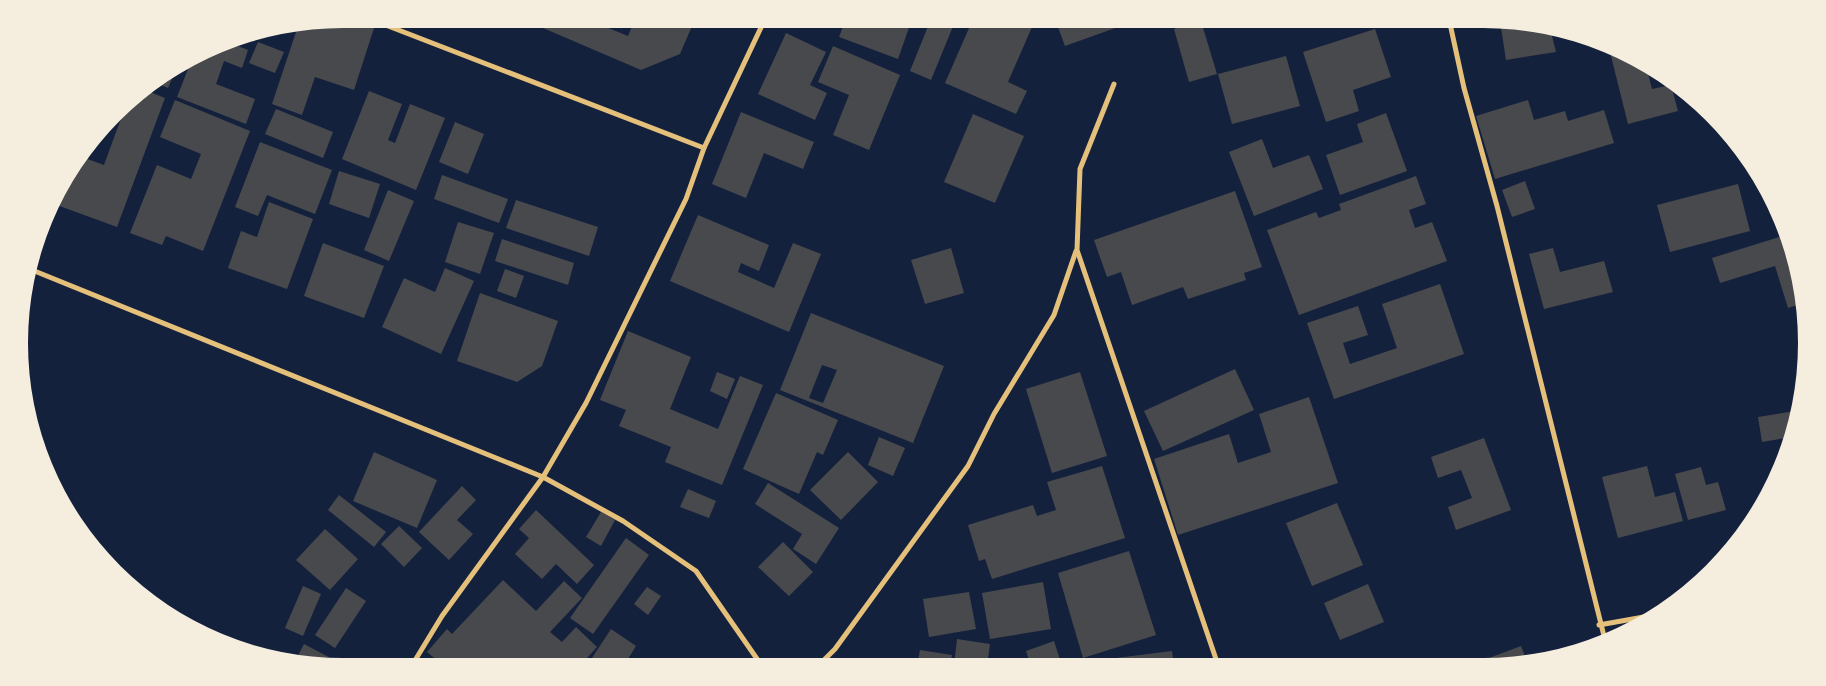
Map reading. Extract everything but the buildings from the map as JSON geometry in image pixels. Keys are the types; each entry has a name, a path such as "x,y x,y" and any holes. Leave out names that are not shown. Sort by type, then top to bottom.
{"street":[{"path":"393,28 704,148"},
{"path":"416,658 442,616 543,477 595,385 686,199 704,148 761,28"},
{"path":"1451,28 1464,88 1497,206 1603,634"},
{"path":"826,658 836,649 968,466 994,414 1054,315 1076,250 1080,169 1114,84"},
{"path":"1076,250 1216,658"},
{"path":"36,272 543,477 623,522 696,571 756,658"},
{"path":"1599,624 1638,618"}]}
